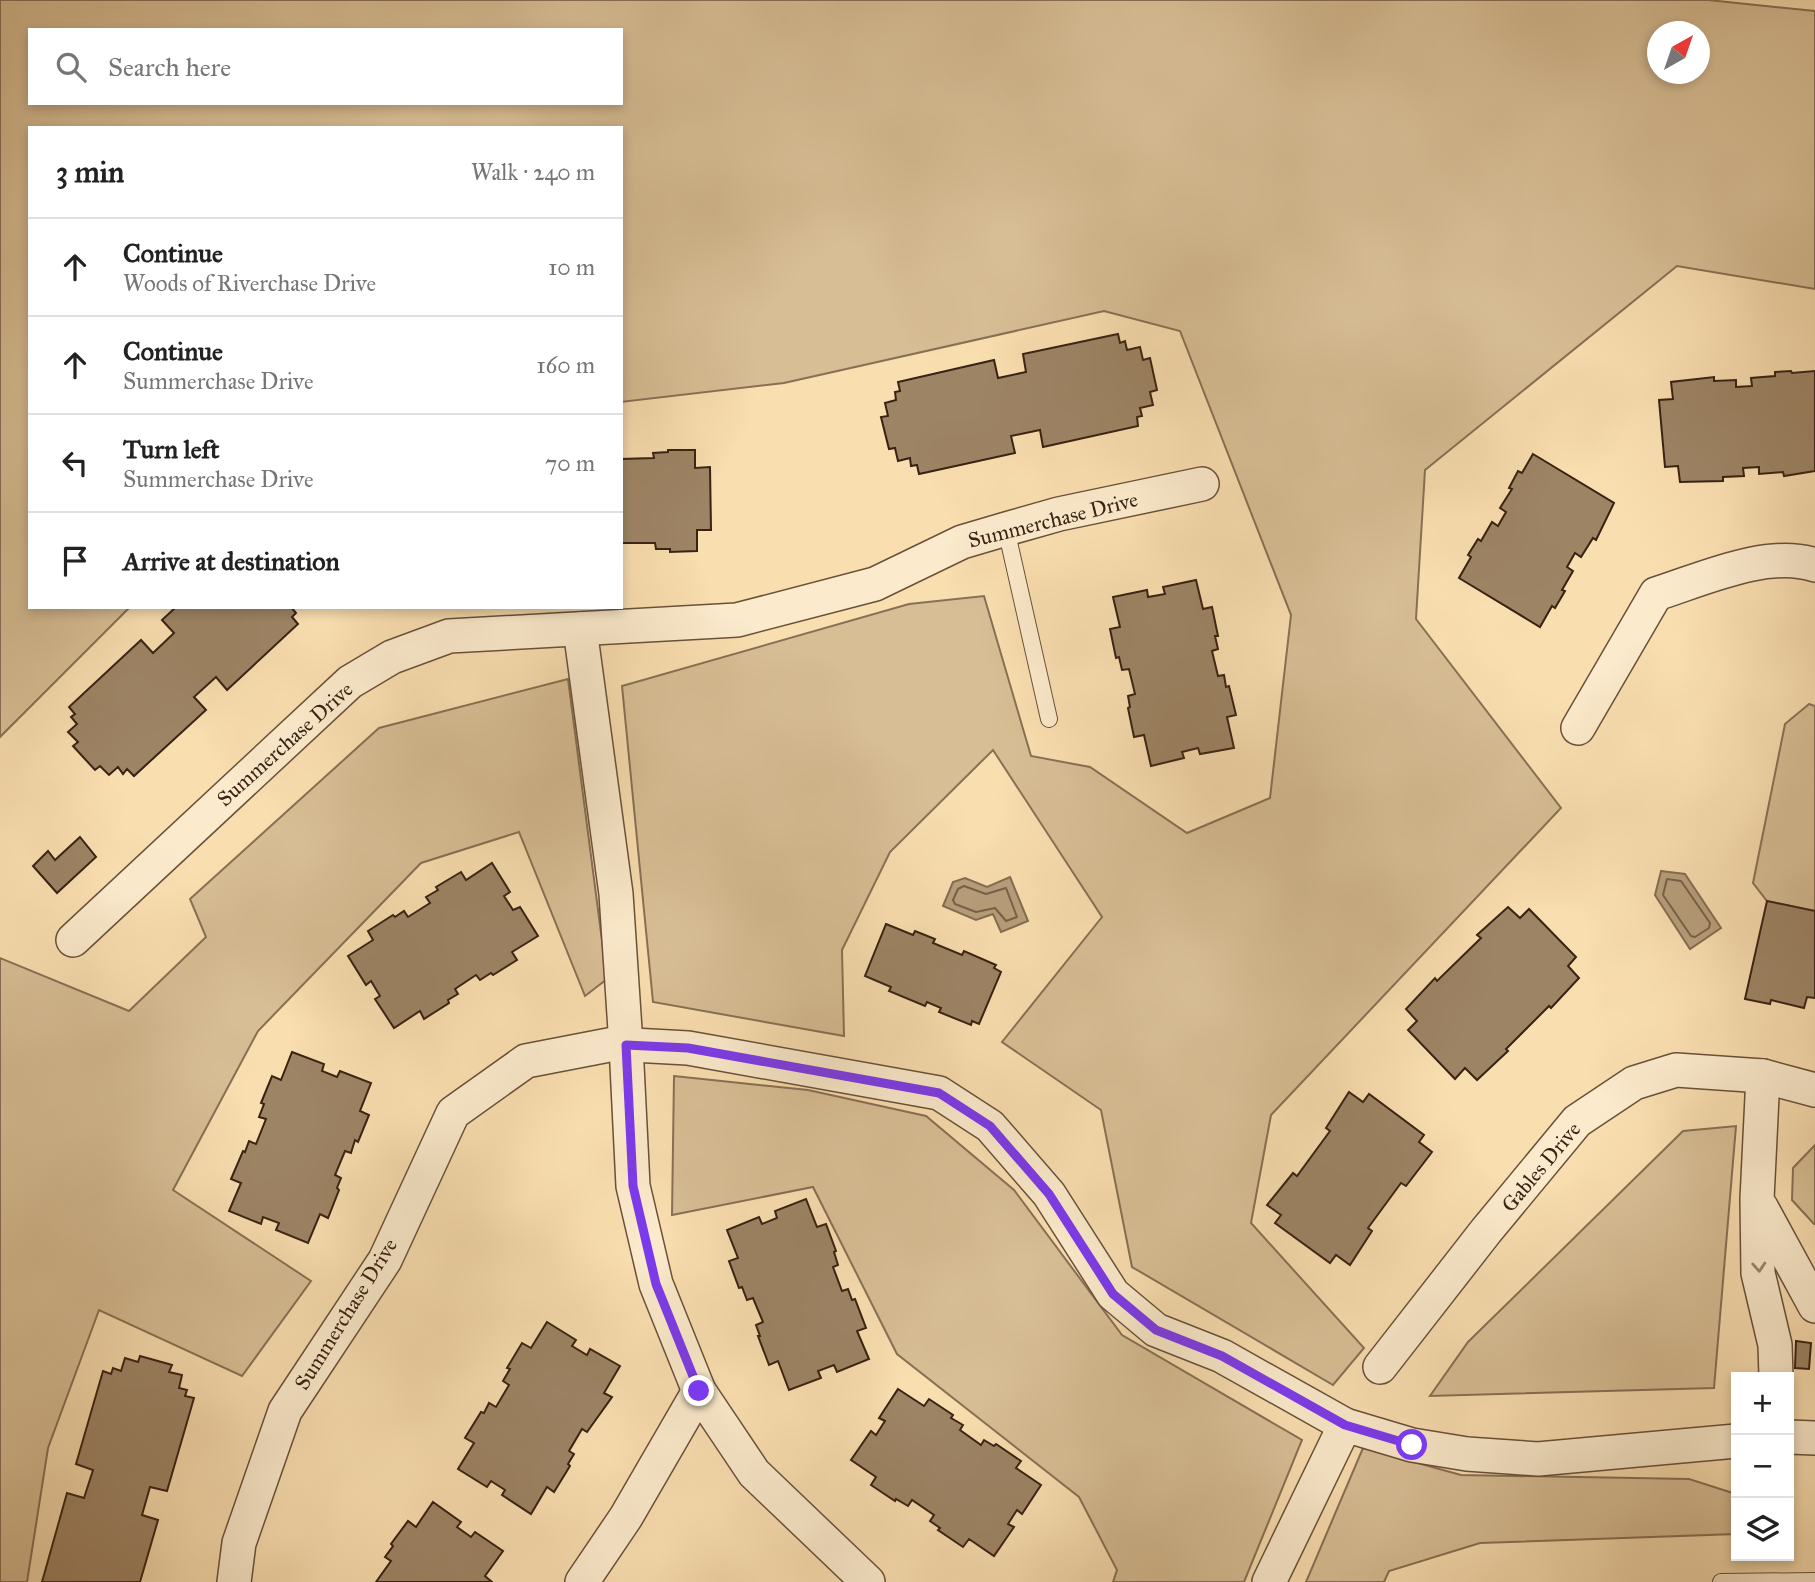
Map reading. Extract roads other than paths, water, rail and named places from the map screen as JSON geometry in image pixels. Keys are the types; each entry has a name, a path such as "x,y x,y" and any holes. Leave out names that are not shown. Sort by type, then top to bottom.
{"street":[{"name":"Summerchase Drive","path":"73,940 350,682 392,657 449,636 737,620 875,584 962,542 1006,529 1059,514 1202,484"},
{"path":"1578,728 1656,594 1761,561 1798,559 1815,565"},
{"path":"580,629 616,894 633,1186 656,1284 699,1391 754,1473 868,1582"},
{"name":"Summerchase Drive","path":"234,1582 239,1543 285,1411 385,1260 453,1113 526,1061 614,1044 688,1048 939,1093 990,1126 1049,1194 1113,1294 1156,1330 1222,1356 1345,1425 1412,1445 1467,1454 1538,1459 1731,1441"},
{"name":"Gables Drive","path":"1380,1367 1486,1231 1577,1121 1634,1083 1676,1070 1763,1076 1815,1090"},
{"path":"1763,1076 1757,1199 1758,1273 1775,1345 1776,1372"},
{"path":"1757,1199 1815,1307"},
{"path":"582,1582 626,1517 699,1391"},
{"path":"1269,1582 1345,1425"},
{"path":"1794,1437 1815,1438"}],"lane":[{"path":"1006,529 1049,719"},
{"path":"1721,1582 1815,1581"}],"water":[{"path":"1661,871 1685,874 1721,928 1690,949 1655,895"},
{"path":"1010,877 1028,921 1001,932 993,914 976,920 943,906 953,882 965,878 987,887"}]}
